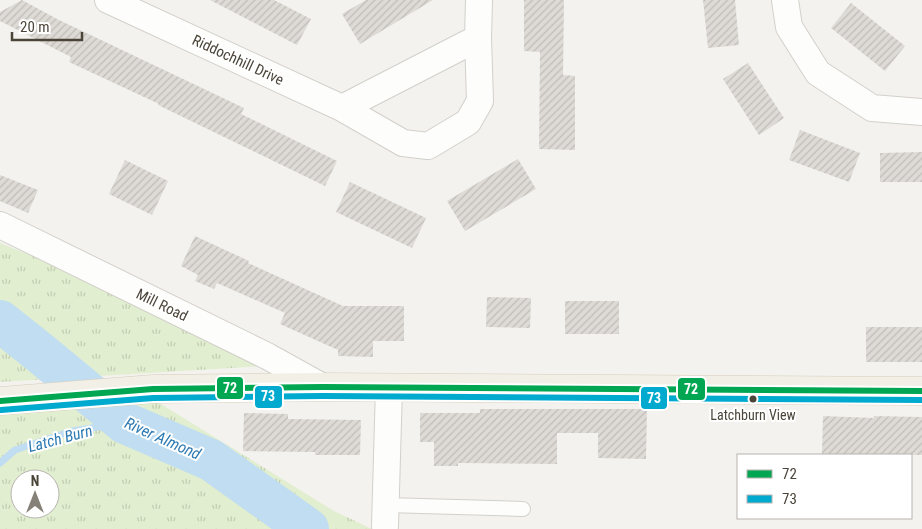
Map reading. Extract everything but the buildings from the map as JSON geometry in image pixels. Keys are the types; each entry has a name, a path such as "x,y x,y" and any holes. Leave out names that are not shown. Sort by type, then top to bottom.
{"main road":[{"path":"0,401 153,389 323,386 922,391"}],"street":[{"name":"Riddochhill Drive","path":"108,0 342,108 403,143 428,146 468,122 480,101 479,0"},
{"path":"786,0 790,27 818,73 872,108 922,112"},
{"path":"342,108 478,38"},
{"name":"Mill Road","path":"0,225 323,386"},
{"path":"385,516 389,387"}],"lane":[{"path":"385,516 523,509"}],"green space":[{"path":"0,243 63,268 265,366 0,382"},
{"path":"156,401 334,511 372,529 0,529 0,412"}],"waterway":[{"name":"River Almond","path":"0,321 125,423 211,460 308,529"},
{"name":"Latch Burn","path":"0,463 15,450 72,431 125,423"}],"transit line":[{"name":"72","path":"0,401 153,389 323,387 922,391"},
{"name":"73","path":"1,410 153,398 323,396 922,400"}],"place":[{"name":"Latchburn View","path":"753,399"}]}
